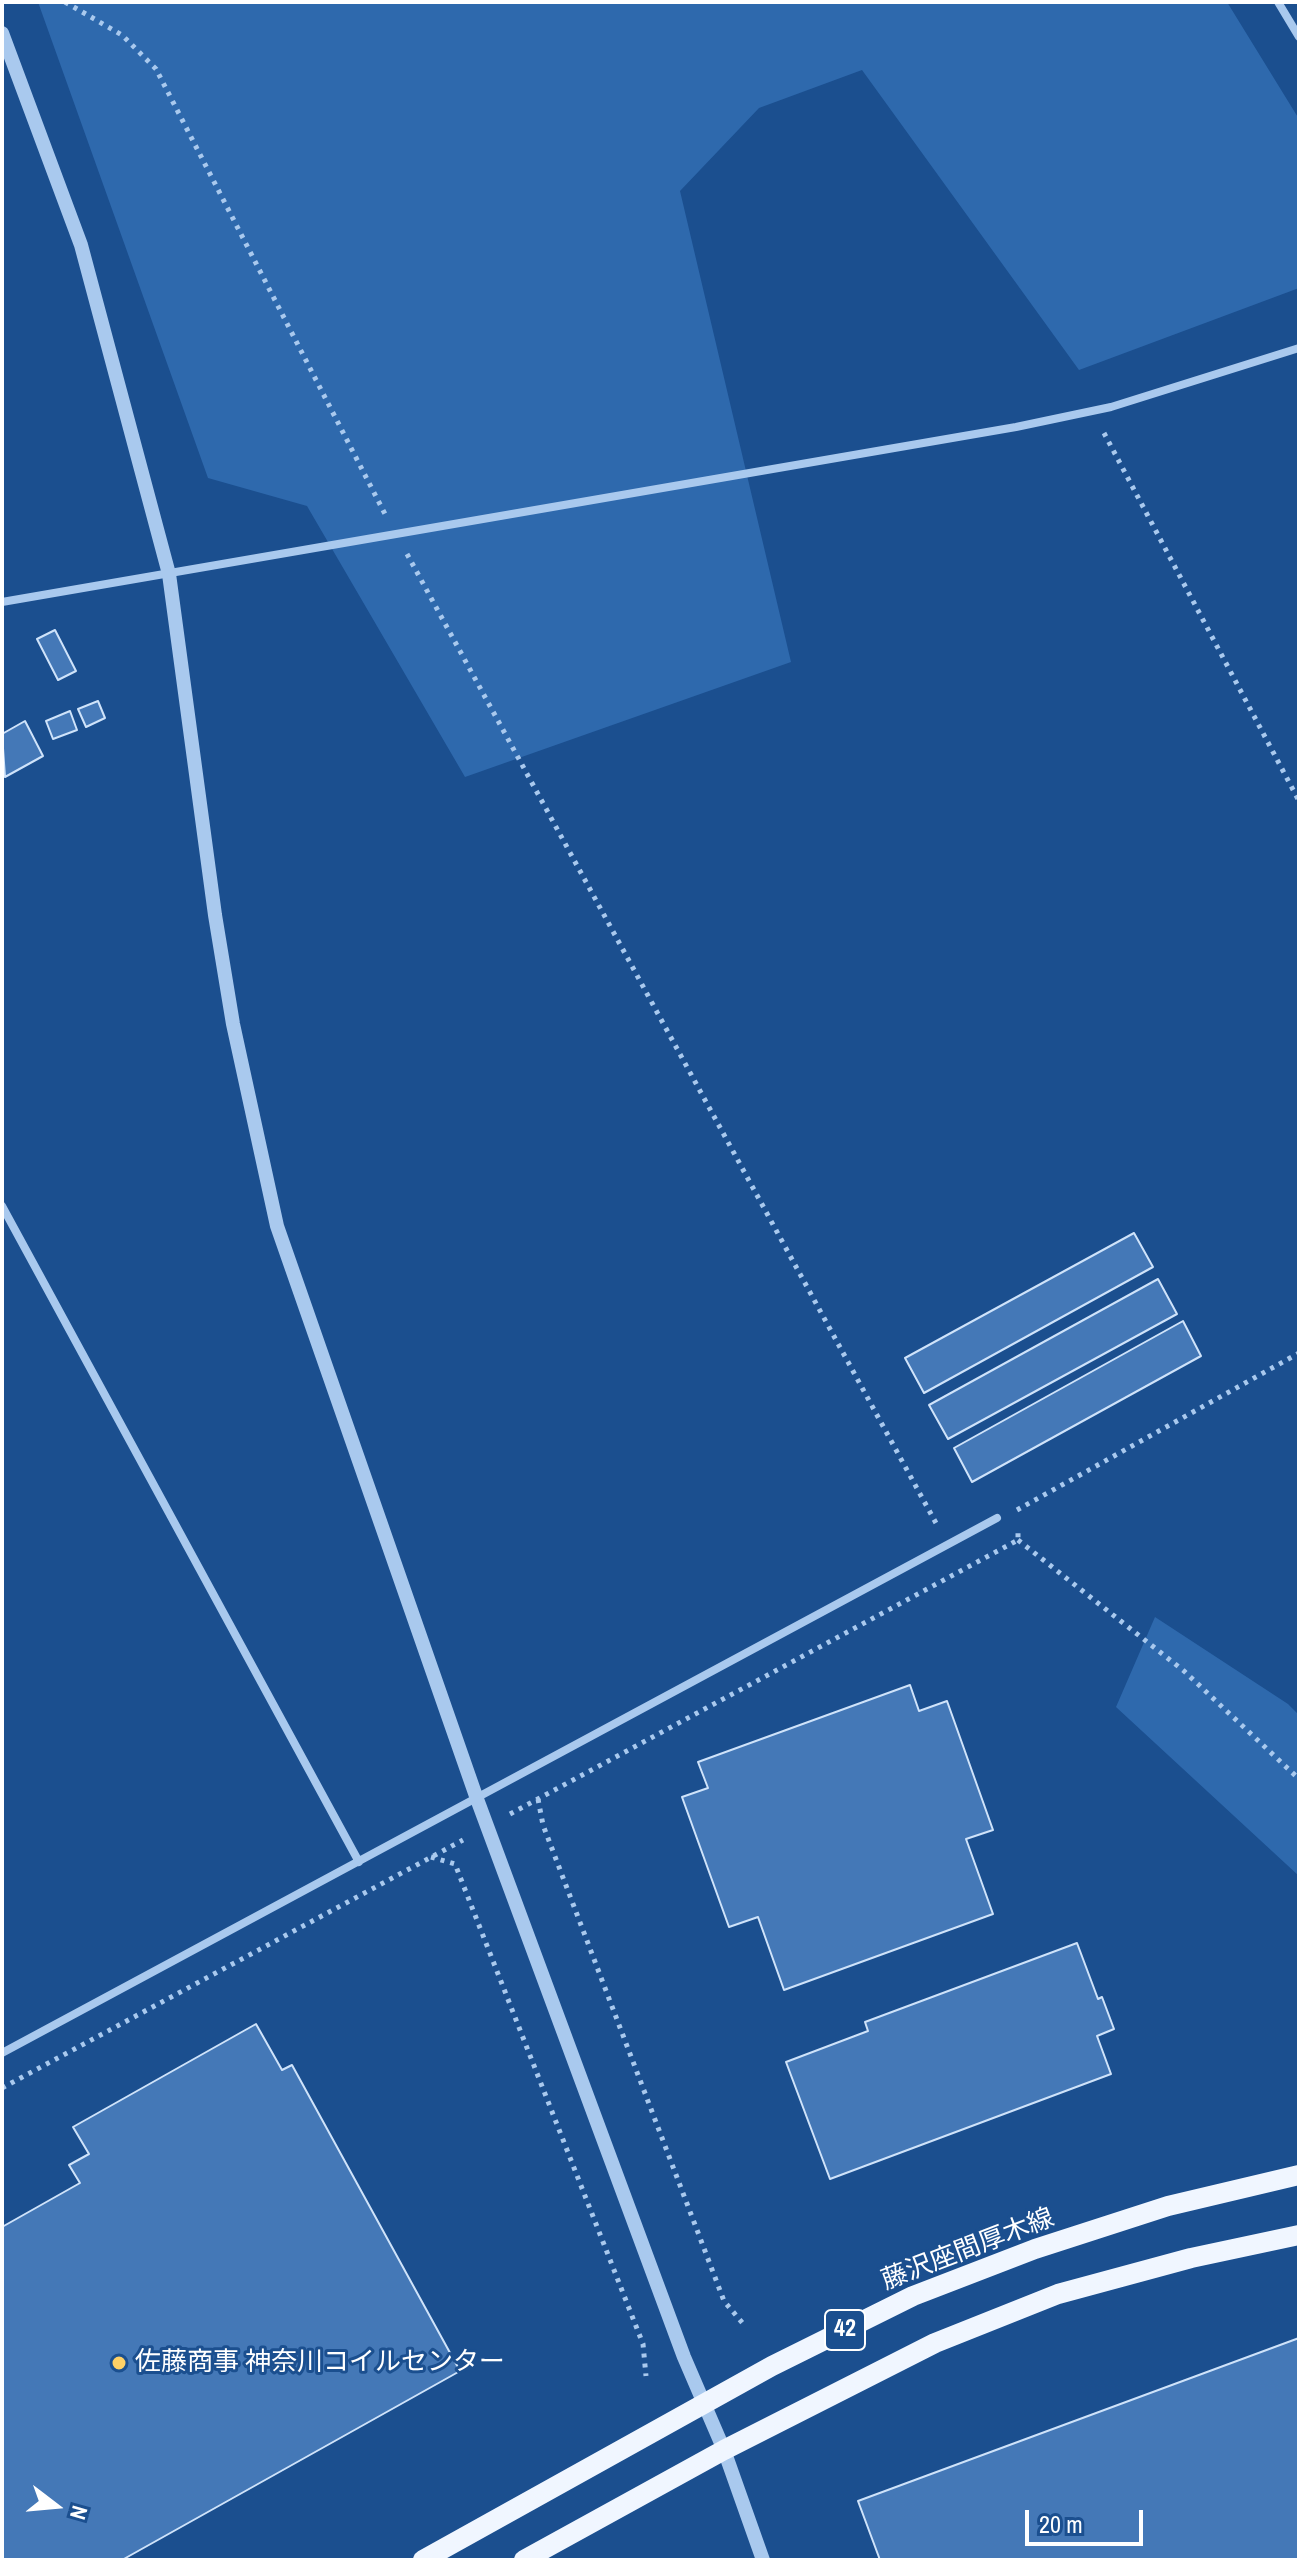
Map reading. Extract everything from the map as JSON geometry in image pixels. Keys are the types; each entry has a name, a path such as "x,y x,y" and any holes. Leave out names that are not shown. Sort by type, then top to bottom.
{"main road":[{"name":"藤沢座間厚木線","path":"423,2560 772,2366 913,2296 1035,2249 1168,2206 1299,2175"},
{"name":"42","path":"524,2560 724,2450 935,2343 1058,2294 1191,2258 1299,2235"}],"street":[{"path":"1278,2 1299,37"},
{"path":"2,33 81,245 169,574 215,915 233,1024 277,1226 477,1799 763,2560"},
{"path":"2,602 397,536 1092,411 1224,375 1299,348"},
{"path":"2,1206 359,1862"},
{"path":"2,2053 997,1518"}],"path":[{"path":"65,2 122,35 156,69 397,536 947,1543"},
{"path":"1092,411 1299,801"},
{"path":"997,1518 1018,1510 1299,1353"},
{"path":"1018,1510 1018,1540"},
{"path":"1018,1540 1184,1671 1299,1779"},
{"path":"2,2088 1018,1540"},
{"path":"538,1799 543,1825 724,2301 745,2326"},
{"path":"431,1857 455,1864 643,2344 646,2376"}],"shaded area":[{"path":"38,2 1227,2 1299,119 1299,288 1079,370 862,70 759,108 680,191 791,662 465,777 307,506 208,478"},
{"path":"1155,1617 1288,1704 1299,1715 1299,1876 1116,1707"}],"building":[{"path":"55,630 76,671 58,680 37,639"},
{"path":"98,701 105,718 86,727 78,709"},
{"path":"70,711 77,730 53,739 46,721"},
{"path":"25,721 43,756 5,777 2,734"},
{"path":"1134,1233 1153,1267 924,1393 905,1358"},
{"path":"1158,1279 1177,1314 948,1439 929,1405"},
{"path":"1183,1321 1201,1356 972,1482 954,1448"},
{"path":"910,1685 919,1711 947,1701 993,1830 966,1839 993,1914 784,1990 758,1917 729,1927 682,1797 708,1788 698,1762"},
{"path":"1077,1943 1098,1999 1102,1997 1114,2029 1097,2036 1111,2074 830,2179 786,2062 868,2031 865,2022"},
{"path":"256,2024 282,2070 292,2065 460,2371 122,2560 2,2560 2,2227 80,2183 69,2165 89,2154 73,2127"},
{"path":"1299,2338 1299,2560 880,2560 858,2501"}],"place":[{"name":"佐藤商事 神奈川コイルセンター","path":"119,2363"}]}
